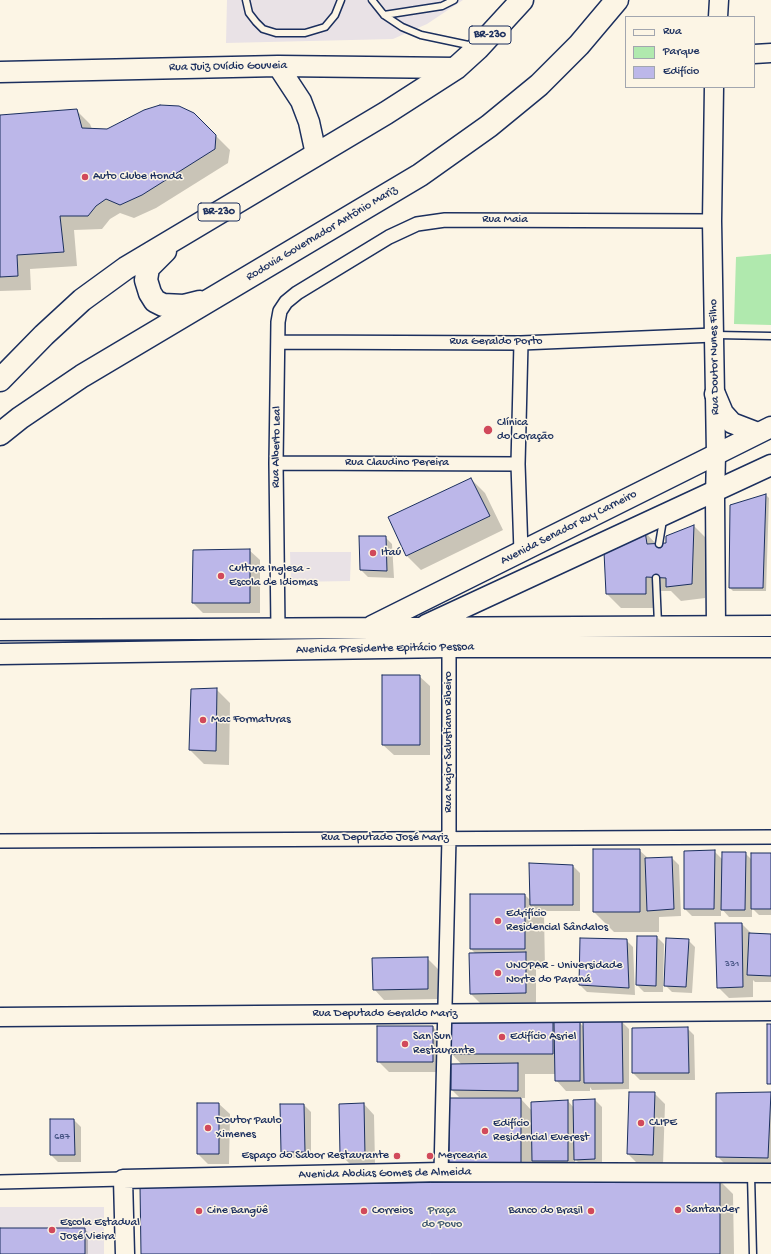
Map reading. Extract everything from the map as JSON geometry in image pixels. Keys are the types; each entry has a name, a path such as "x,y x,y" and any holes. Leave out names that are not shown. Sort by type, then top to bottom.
{"highway":[{"name":"BR-230","path":"0,380 44,335 82,300 126,268 386,113 456,68 478,48 522,0"},
{"name":"Rodovia Governador Antônio Mariz","path":"0,434 20,418 82,376 420,175 489,126 539,85 579,45 617,0"},
{"path":"199,224 156,258 148,268 146,274 147,287 155,301 163,305 172,306 197,303 223,293"}],"main road":[{"name":"Rua Juiz Ovídio Gouveia","path":"0,72 278,66 456,68"},
{"path":"278,66 301,101 309,122 316,154"},
{"path":"715,394 723,413 732,423 765,430"},
{"name":"Avenida Senador Ruy Carneiro","path":"367,629 765,430"},
{"path":"394,648 421,628 771,465"},
{"name":"Avenida Presidente Epitácio Pessoa","path":"0,630 659,628 771,626"},
{"name":"Avenida Presidente Epitácio Pessoa","path":"0,654 449,647 771,647"}],"street":[{"path":"718,16 719,0"},
{"path":"755,54 771,53"},
{"name":"Rua Doutor Nunes Filho","path":"714,88 712,221 716,454 716,627"},
{"name":"Rua Maia","path":"315,282 405,228 429,222 445,220 712,221"},
{"name":"Rua Alberto Leal","path":"278,629 276,463 280,311 292,298 315,282"},
{"name":"Rua Geraldo Porto","path":"278,342 521,343 714,335"},
{"path":"521,343 518,464 521,552"},
{"name":"Rua Claudino Pereira","path":"276,463 518,464"},
{"name":"Rua Major Salustiano Ribeiro","path":"441,1172 449,838 449,647"},
{"name":"Rua Deputado José Mariz","path":"0,842 771,837"},
{"name":"Rua Deputado Geraldo Mariz","path":"0,1017 771,1011"},
{"name":"Avenida Abdias Gomes de Almeida","path":"0,1182 441,1172 771,1173"},
{"path":"123,1179 125,1254"}],"lane":[{"path":"246,0 249,12 256,22 263,29 276,33 305,33 325,27 335,15 341,0"},
{"path":"372,0 384,15 402,27 421,35 478,48"},
{"path":"384,15 442,6 454,0"},
{"path":"714,335 771,336"},
{"path":"658,544 664,516"},
{"path":"656,578 659,628"},
{"path":"751,1173 753,1254"}],"shaded area":[{"path":"227,0 463,0 427,24 393,39 226,43"},
{"path":"290,552 351,552 350,581 291,582"},
{"name":"Escola Estadual José Vieira","path":"0,1207 104,1207 104,1254 0,1254"}],"green space":[{"path":"771,254 771,325 734,324 736,257"}],"building":[{"name":"Auto Clube Honda","path":"160,105 179,106 194,113 216,135 215,149 142,195 120,205 106,199 96,206 88,216 60,216 64,252 17,255 18,276 0,277 0,115 77,109 82,128 107,129 144,110"},
{"path":"471,478 490,516 406,556 388,517"},
{"path":"766,494 763,588 729,588 730,505"},
{"path":"694,525 692,584 666,587 666,578 646,577 646,594 606,594 604,552 645,531 647,544 666,543 666,536"},
{"name":"Itaú","path":"359,536 386,536 387,571 360,570"},
{"name":"Cultura Inglesa - Escola de Idiomas","path":"250,549 250,603 192,603 193,550"},
{"path":"382,675 420,675 420,745 382,745"},
{"name":"Mac Formaturas","path":"217,688 216,751 189,750 191,689"},
{"path":"593,849 640,849 640,912 593,912"},
{"path":"715,850 714,909 684,909 684,851"},
{"path":"722,852 746,852 745,910 721,910"},
{"path":"751,853 771,853 771,909 751,909"},
{"path":"672,857 674,909 647,911 645,858"},
{"path":"529,863 573,865 573,905 530,905"},
{"name":"Edrifício Residencial Sândalos","path":"470,894 525,894 525,949 470,949"},
{"path":"715,923 742,923 743,987 717,988"},
{"path":"749,933 771,934 771,976 747,975"},
{"path":"637,936 657,936 656,986 636,985"},
{"path":"580,938 627,939 629,988 579,985"},
{"path":"666,938 689,939 686,987 664,986"},
{"name":"UNOPAR - Universidade Norte do Paraná","path":"526,952 526,993 470,994 469,953"},
{"path":"428,957 428,989 373,990 372,958"},
{"name":"Edifício Asriel","path":"451,1020 553,1020 553,1054 451,1054"},
{"path":"554,1021 580,1021 580,1081 555,1081"},
{"path":"583,1021 622,1021 623,1083 584,1083"},
{"path":"767,1024 771,1024 771,1084 767,1084"},
{"name":"San Sun Restaurante","path":"377,1026 433,1026 433,1062 377,1062"},
{"path":"688,1027 689,1073 632,1073 632,1028"},
{"path":"518,1063 518,1091 451,1090 451,1064"},
{"name":"CLIPE","path":"629,1092 655,1092 653,1155 627,1154"},
{"path":"771,1092 768,1158 716,1157 716,1093"},
{"name":"Edifício Residencial Everest","path":"449,1098 521,1098 521,1163 449,1163"},
{"path":"595,1099 595,1159 574,1160 573,1100"},
{"path":"568,1100 568,1161 532,1161 531,1102"},
{"name":"Doutor Paulo Ximenes","path":"197,1103 219,1103 219,1154 197,1154"},
{"path":"364,1103 365,1155 340,1155 339,1104"},
{"path":"280,1104 304,1104 305,1152 281,1152"},
{"path":"50,1119 74,1119 75,1155 50,1155"},
{"name":"Praça do Povo","path":"720,1179 720,1254 141,1254 140,1186"},
{"path":"0,1228 85,1228 85,1254 0,1254"}],"place":[{"name":"Auto Clube Honda","path":"85,177"},
{"name":"Clínica do Coração","path":"488,430"},
{"name":"Itaú","path":"373,553"},
{"name":"Cultura Inglesa - Escola de Idiomas","path":"221,576"},
{"name":"Mac Formaturas","path":"203,720"},
{"name":"Edrifício Residencial Sândalos","path":"498,921"},
{"name":"UNOPAR - Universidade Norte do Paraná","path":"498,973"},
{"name":"Edifício Asriel","path":"502,1037"},
{"name":"San Sun Restaurante","path":"405,1044"},
{"name":"CLIPE","path":"641,1123"},
{"name":"Doutor Paulo Ximenes","path":"208,1128"},
{"name":"Edifício Residencial Everest","path":"485,1131"},
{"name":"Espaço do Sabor Restaurante","path":"397,1156"},
{"name":"Mercearia","path":"430,1156"},
{"name":"Santander","path":"678,1210"},
{"name":"Cine Bangüê","path":"199,1211"},
{"name":"Correios","path":"364,1211"},
{"name":"Banco do Brasil","path":"591,1211"},
{"name":"Escola Estadual José Vieira","path":"52,1230"}]}
